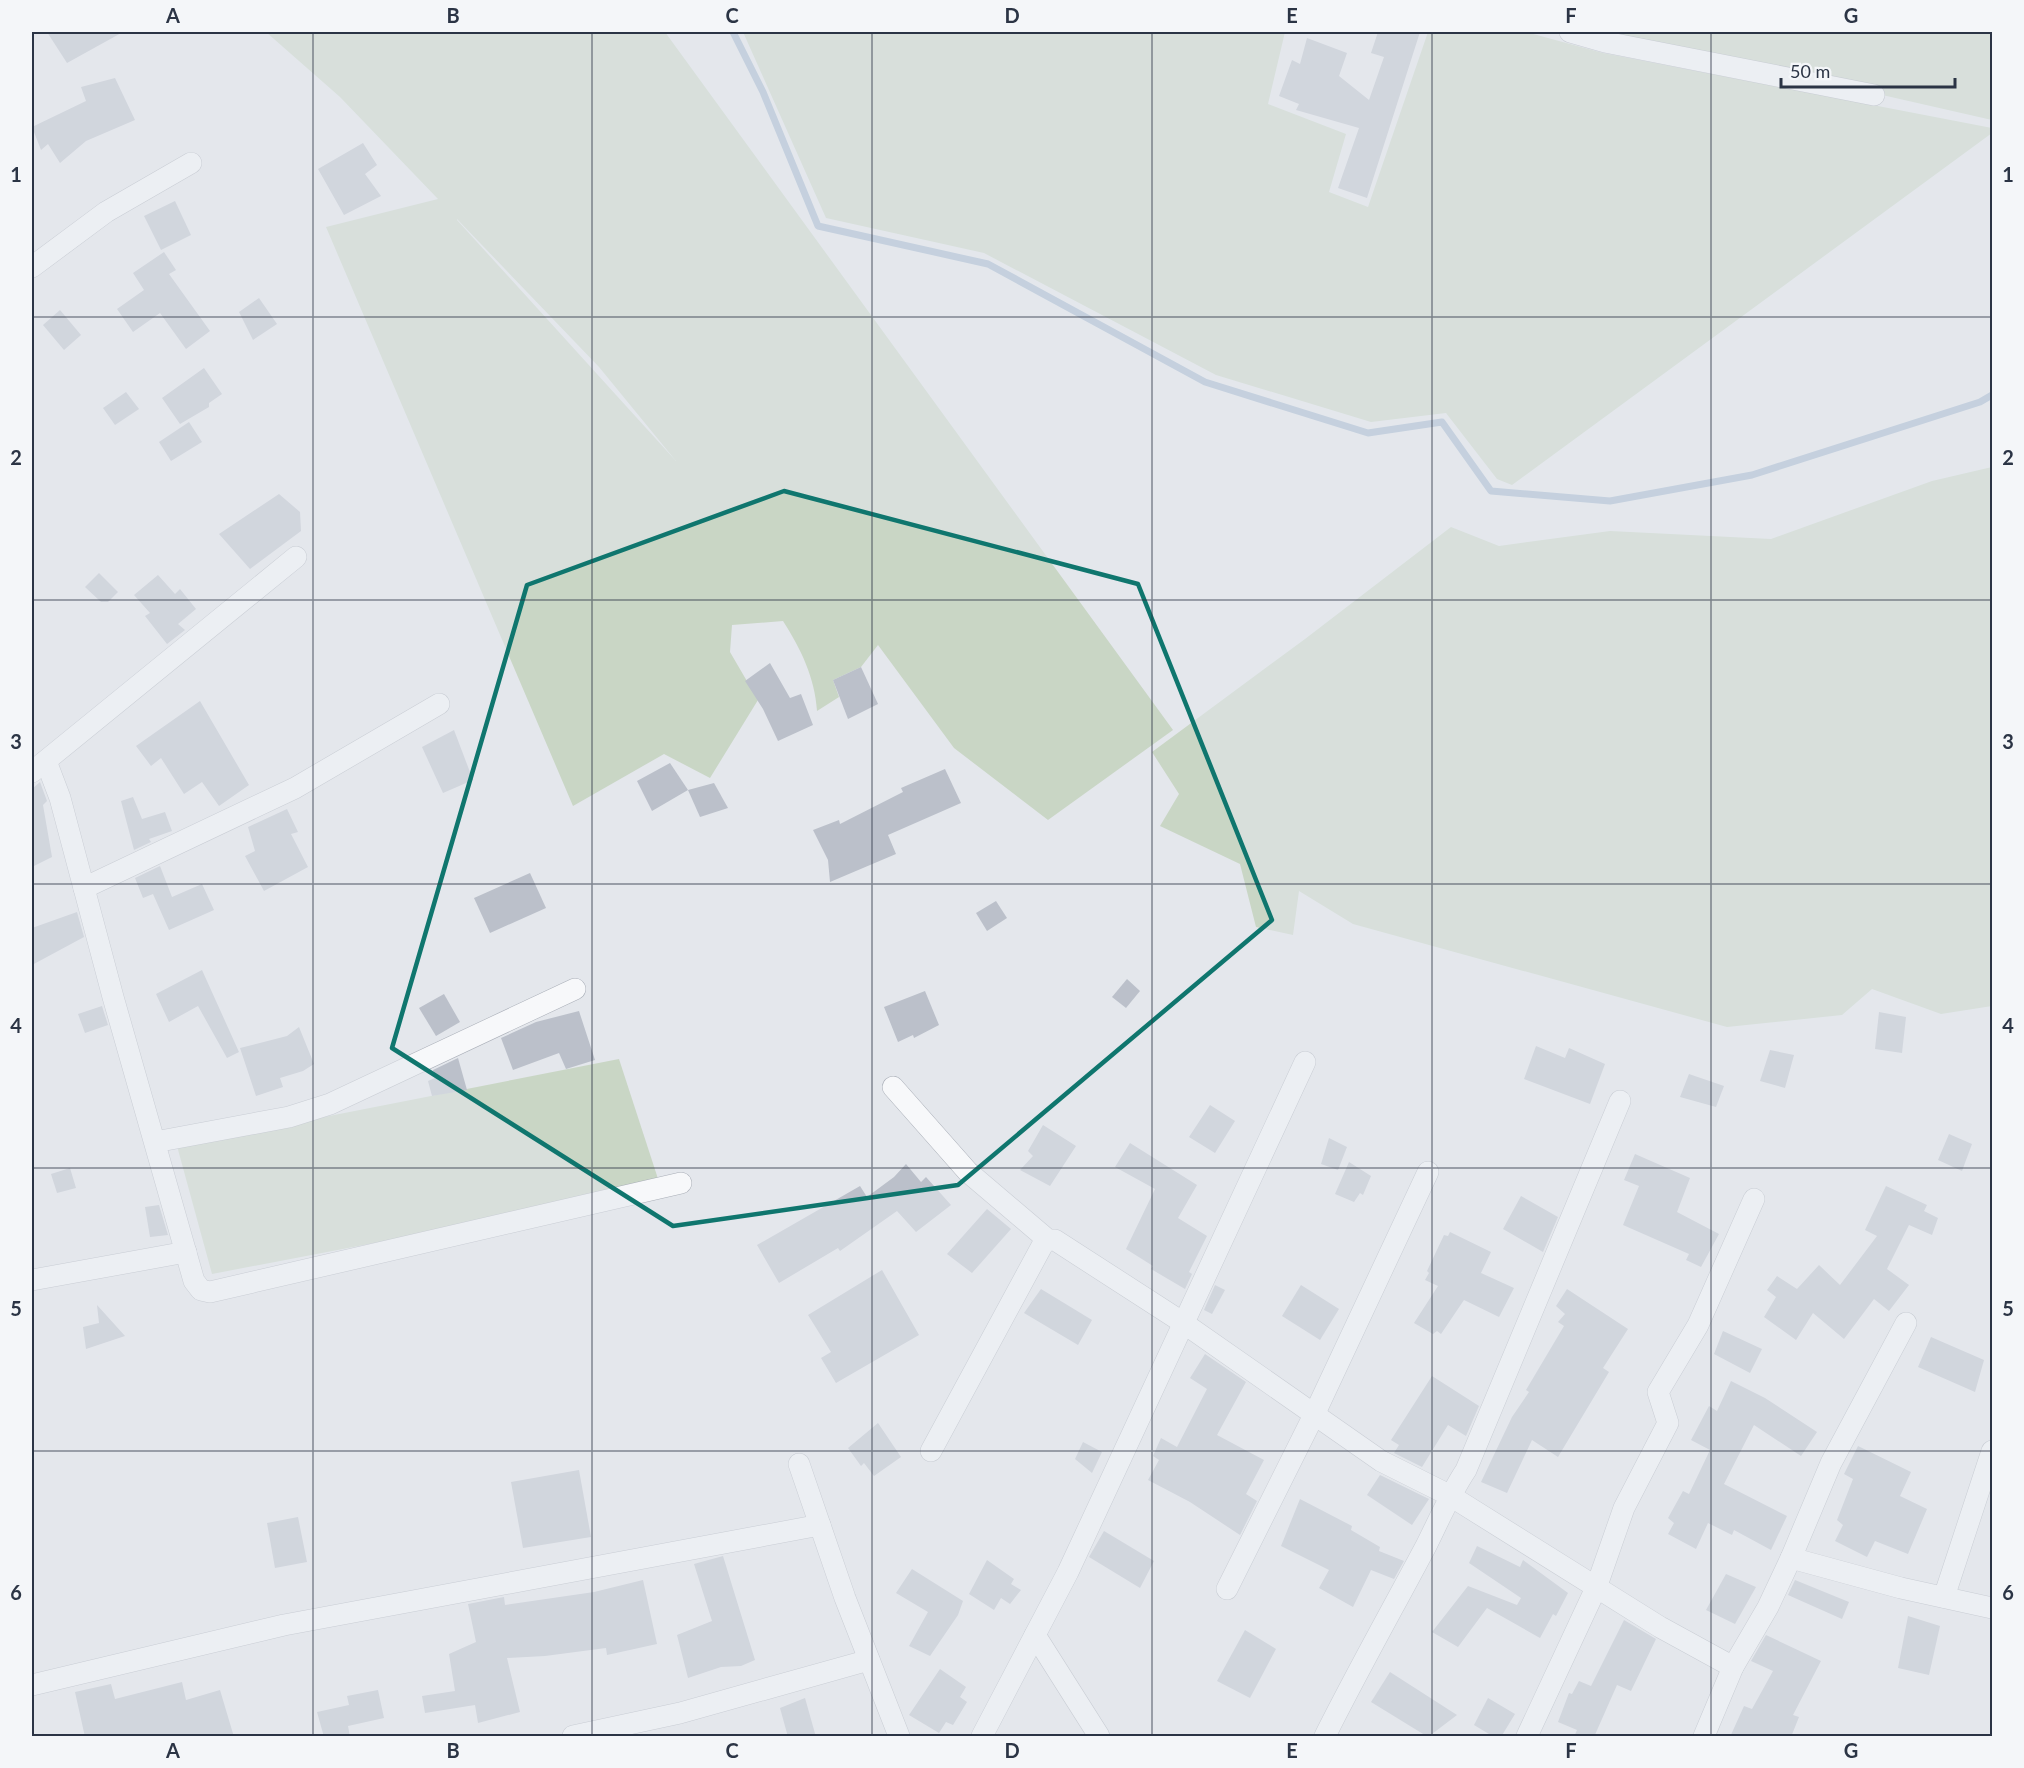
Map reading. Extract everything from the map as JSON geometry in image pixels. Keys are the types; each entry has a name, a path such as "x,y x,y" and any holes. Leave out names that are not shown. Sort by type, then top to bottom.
{"street":[{"path":"1570,32 1605,42 1874,95"},
{"path":"32,267 106,213 191,162"},
{"path":"296,557 39,766 60,798 194,1281 201,1290 210,1292 681,1183"},
{"path":"84,888 295,788 439,704"},
{"path":"155,1142 288,1117 330,1104 575,989"},
{"path":"982,1737 1068,1572 1182,1322 1305,1062"},
{"path":"893,1087 968,1172 1048,1240 1055,1240 1182,1322 1381,1461 1449,1495 1660,1627 1733,1667"},
{"path":"1325,1737 1373,1640 1426,1545 1449,1495 1466,1470 1620,1101"},
{"path":"1227,1589 1314,1415 1428,1172"},
{"path":"1527,1737 1596,1588 1624,1508 1668,1423 1658,1392 1698,1326 1754,1199"},
{"path":"932,1451 1038,1253 1048,1240"},
{"path":"32,1280 186,1252"},
{"path":"1704,1737 1733,1667 1768,1606 1791,1558 1831,1463 1905,1323"},
{"path":"1944,1597 1992,1451"},
{"path":"799,1464 868,1660 899,1737"},
{"path":"32,1685 284,1625 819,1525"},
{"path":"1791,1558 1992,1608"},
{"path":"1035,1635 1099,1737"},
{"path":"573,1737 680,1713 868,1660"}],"highlighted area":[{"path":"784,491 1138,584 1272,920 958,1185 673,1226 392,1048 527,585"}],"green space":[{"path":"266,32 665,32 1173,730 1048,820 954,748 878,645 861,667 833,680 839,697 817,711 806,664 783,621 732,625 730,652 758,700 710,778 664,754 573,806 326,227 438,199 340,97","holes":["457,219 599,367 676,461"]},
{"path":"743,32 1285,32 1268,104 1346,134 1329,192 1368,207 1428,32 1526,32 1603,53 1992,128 1992,133 1512,485 1497,479 1446,413 1371,422 1216,375 984,253 826,218"},
{"path":"1606,32 1992,32 1992,120"},
{"path":"1992,467 1992,1006 1941,1014 1872,989 1842,1015 1727,1027 1353,924 1299,891 1293,935 1256,927 1240,864 1160,826 1179,794 1152,752 1451,527 1499,546 1610,531 1771,539 1932,481"},
{"path":"619,1059 661,1188 212,1274 177,1146"}],"building":[{"path":"47,32 123,32 67,63"},
{"path":"1378,32 1420,32 1367,198 1338,188 1359,128 1296,110 1299,104 1279,96 1292,60 1300,64 1307,38 1347,53 1339,76 1369,100 1384,57 1371,53"},
{"path":"115,78 135,120 86,141 60,163 48,144 41,150 32,127 86,101 81,87"},
{"path":"363,143 377,165 365,174 381,196 344,215 318,169"},
{"path":"175,201 191,235 161,250 144,216"},
{"path":"164,252 176,270 169,274 210,331 186,349 160,313 133,332 117,309 144,290 133,273"},
{"path":"259,298 277,324 253,340 239,312"},
{"path":"60,310 81,335 64,350 43,325"},
{"path":"204,368 222,394 209,403 209,407 180,424 162,398"},
{"path":"126,392 139,409 115,425 103,408"},
{"path":"189,422 202,442 171,461 159,442"},
{"path":"279,494 300,512 301,531 250,569 219,534"},
{"path":"99,573 118,592 108,602 101,602 85,587"},
{"path":"158,575 175,594 180,589 196,609 178,624 185,630 167,644 145,616 150,613 134,595"},
{"path":"770,663 790,698 801,694 813,725 778,741 763,709 745,681"},
{"path":"861,667 878,704 848,719 833,680"},
{"path":"200,701 249,785 219,806 202,782 184,794 161,758 151,766 136,746"},
{"path":"454,730 473,780 443,793 422,747"},
{"path":"670,763 688,790 652,811 637,781"},
{"path":"945,769 961,803 888,835 896,854 830,882 828,860 813,830 839,820 840,824 903,792 901,788"},
{"path":"40,782 47,801 43,805 52,857 32,867 32,789"},
{"path":"714,783 728,808 700,817 688,790"},
{"path":"133,797 142,819 165,812 172,831 149,839 151,842 134,850 121,801"},
{"path":"287,809 298,832 291,834 308,867 264,891 245,856 255,851 248,827"},
{"path":"160,866 172,897 202,884 214,910 169,930 153,894 143,898 135,878"},
{"path":"530,873 546,908 490,933 474,898"},
{"path":"996,901 1007,918 987,931 976,913"},
{"path":"77,912 84,937 32,965 32,928"},
{"path":"202,970 239,1052 227,1058 198,1006 169,1022 156,994"},
{"path":"1127,979 1140,991 1126,1008 1112,997"},
{"path":"925,991 939,1025 914,1038 913,1035 898,1042 884,1007"},
{"path":"444,994 460,1022 436,1036 419,1008"},
{"path":"102,1006 108,1025 85,1033 78,1014"},
{"path":"579,1011 595,1060 566,1069 559,1053 513,1070 501,1038 536,1022"},
{"path":"1879,1012 1906,1017 1902,1053 1875,1049"},
{"path":"299,1027 314,1064 303,1071 280,1078 283,1087 256,1096 240,1048 287,1036"},
{"path":"1536,1046 1565,1058 1569,1048 1605,1064 1590,1104 1524,1079"},
{"path":"1770,1050 1794,1055 1785,1088 1760,1081"},
{"path":"458,1058 467,1090 432,1096 428,1081 435,1078 433,1070"},
{"path":"1689,1074 1724,1086 1716,1107 1680,1097"},
{"path":"1210,1105 1235,1121 1215,1153 1189,1137"},
{"path":"1043,1125 1076,1146 1050,1186 1020,1170 1033,1156 1028,1151"},
{"path":"1949,1134 1972,1144 1962,1171 1938,1160"},
{"path":"1329,1138 1347,1147 1338,1170 1321,1164"},
{"path":"1130,1143 1197,1185 1178,1218 1207,1236 1189,1272 1192,1274 1185,1289 1151,1269 1153,1266 1126,1249 1155,1189 1115,1167"},
{"path":"1635,1154 1690,1178 1677,1212 1719,1234 1701,1267 1686,1260 1689,1254 1623,1225 1639,1186 1624,1180"},
{"path":"1349,1162 1371,1176 1363,1195 1360,1193 1354,1202 1335,1194"},
{"path":"906,1164 921,1182 926,1177 951,1205 916,1232 897,1211 840,1251 838,1248 779,1283 757,1245 860,1186 867,1197 894,1177"},
{"path":"70,1168 76,1188 57,1193 51,1174"},
{"path":"1886,1186 1927,1205 1924,1211 1938,1218 1932,1235 1909,1225 1887,1269 1909,1285 1889,1311 1874,1299 1844,1339 1813,1313 1796,1340 1764,1317 1776,1297 1767,1290 1777,1276 1797,1289 1819,1265 1840,1285 1877,1236 1865,1230"},
{"path":"1521,1196 1558,1217 1543,1252 1503,1229"},
{"path":"159,1205 168,1235 150,1237 145,1207"},
{"path":"987,1209 1011,1229 972,1273 947,1254"},
{"path":"1450,1232 1491,1252 1481,1273 1514,1288 1499,1317 1464,1300 1441,1334 1437,1331 1433,1334 1414,1323 1438,1286 1425,1280 1429,1273 1427,1271 1444,1235 1448,1236"},
{"path":"882,1270 919,1335 836,1383 821,1358 831,1352 808,1315"},
{"path":"1215,1285 1225,1290 1212,1314 1204,1310"},
{"path":"1301,1285 1339,1309 1320,1340 1282,1316"},
{"path":"1041,1289 1092,1320 1078,1345 1024,1313"},
{"path":"1567,1289 1628,1329 1603,1368 1609,1372 1558,1457 1532,1440 1507,1493 1481,1482 1512,1417 1529,1392 1526,1390 1564,1326 1558,1322 1565,1314 1556,1306"},
{"path":"97,1305 125,1336 86,1349 83,1327 99,1323"},
{"path":"1723,1331 1762,1349 1750,1373 1714,1354"},
{"path":"1931,1337 1984,1360 1975,1392 1918,1367"},
{"path":"1205,1354 1246,1382 1217,1435 1264,1460 1246,1494 1257,1501 1240,1535 1190,1502 1148,1480 1159,1460 1153,1456 1161,1438 1177,1447 1207,1389 1190,1378"},
{"path":"1432,1376 1479,1406 1466,1436 1448,1425 1422,1467 1394,1453 1399,1445 1391,1440"},
{"path":"1731,1381 1765,1398 1817,1432 1801,1456 1754,1425 1724,1484 1787,1516 1771,1550 1734,1530 1732,1535 1708,1523 1696,1549 1668,1534 1674,1523 1668,1518 1683,1491 1689,1494 1710,1450 1691,1440 1709,1406 1717,1411"},
{"path":"878,1423 901,1457 874,1476 864,1463 861,1466 848,1448"},
{"path":"1083,1442 1102,1452 1092,1473 1075,1459"},
{"path":"1858,1446 1911,1472 1900,1496 1927,1509 1908,1554 1875,1541 1867,1557 1835,1541 1843,1525 1837,1520 1853,1479 1844,1474"},
{"path":"579,1470 591,1537 523,1548 511,1482"},
{"path":"1380,1475 1429,1499 1412,1525 1367,1495"},
{"path":"1300,1499 1352,1526 1351,1530 1380,1547 1379,1551 1404,1561 1394,1579 1371,1570 1353,1607 1319,1588 1329,1570 1281,1546"},
{"path":"298,1517 307,1562 275,1568 267,1523"},
{"path":"1104,1531 1154,1561 1140,1588 1089,1557"},
{"path":"1477,1546 1520,1567 1523,1560 1568,1593 1556,1616 1553,1614 1540,1638 1487,1608 1458,1647 1432,1632 1468,1586 1517,1605 1521,1598 1469,1563"},
{"path":"723,1556 755,1660 741,1666 721,1667 688,1678 677,1635 712,1621 694,1564"},
{"path":"987,1560 1014,1579 1011,1584 1021,1590 1010,1604 1001,1598 994,1610 969,1594"},
{"path":"912,1569 963,1601 958,1615 930,1656 909,1646 928,1612 896,1593"},
{"path":"1726,1574 1756,1587 1735,1624 1706,1610"},
{"path":"643,1580 657,1644 607,1655 606,1648 545,1656 507,1658 520,1712 478,1723 475,1705 425,1713 422,1696 455,1691 449,1654 476,1642 468,1604 504,1597 505,1605 594,1592"},
{"path":"1795,1580 1849,1602 1842,1619 1788,1595"},
{"path":"1908,1616 1940,1626 1929,1675 1898,1668"},
{"path":"1624,1620 1656,1639 1631,1691 1617,1685 1594,1737 1574,1737 1577,1730 1558,1722 1569,1693 1572,1694 1579,1681 1591,1686"},
{"path":"1245,1630 1276,1649 1250,1698 1217,1681"},
{"path":"1766,1635 1821,1661 1793,1715 1799,1717 1791,1737 1730,1737 1744,1706 1752,1709 1773,1671 1751,1661"},
{"path":"940,1669 966,1687 960,1697 967,1702 953,1725 946,1722 939,1733 909,1715"},
{"path":"1390,1672 1457,1715 1428,1737 1371,1702"},
{"path":"182,1682 186,1700 220,1690 234,1737 85,1737 75,1692 111,1684 115,1699"},
{"path":"378,1690 384,1718 348,1726 350,1737 324,1737 317,1712 349,1705 347,1696"},
{"path":"805,1698 816,1737 788,1737 780,1708"},
{"path":"1488,1698 1515,1714 1501,1737 1494,1737 1474,1725"}],"waterway":[{"path":"733,32 763,92 818,226 988,264 1205,382 1368,433 1442,422 1491,491 1610,501 1752,475 1980,402 1992,395"}]}
